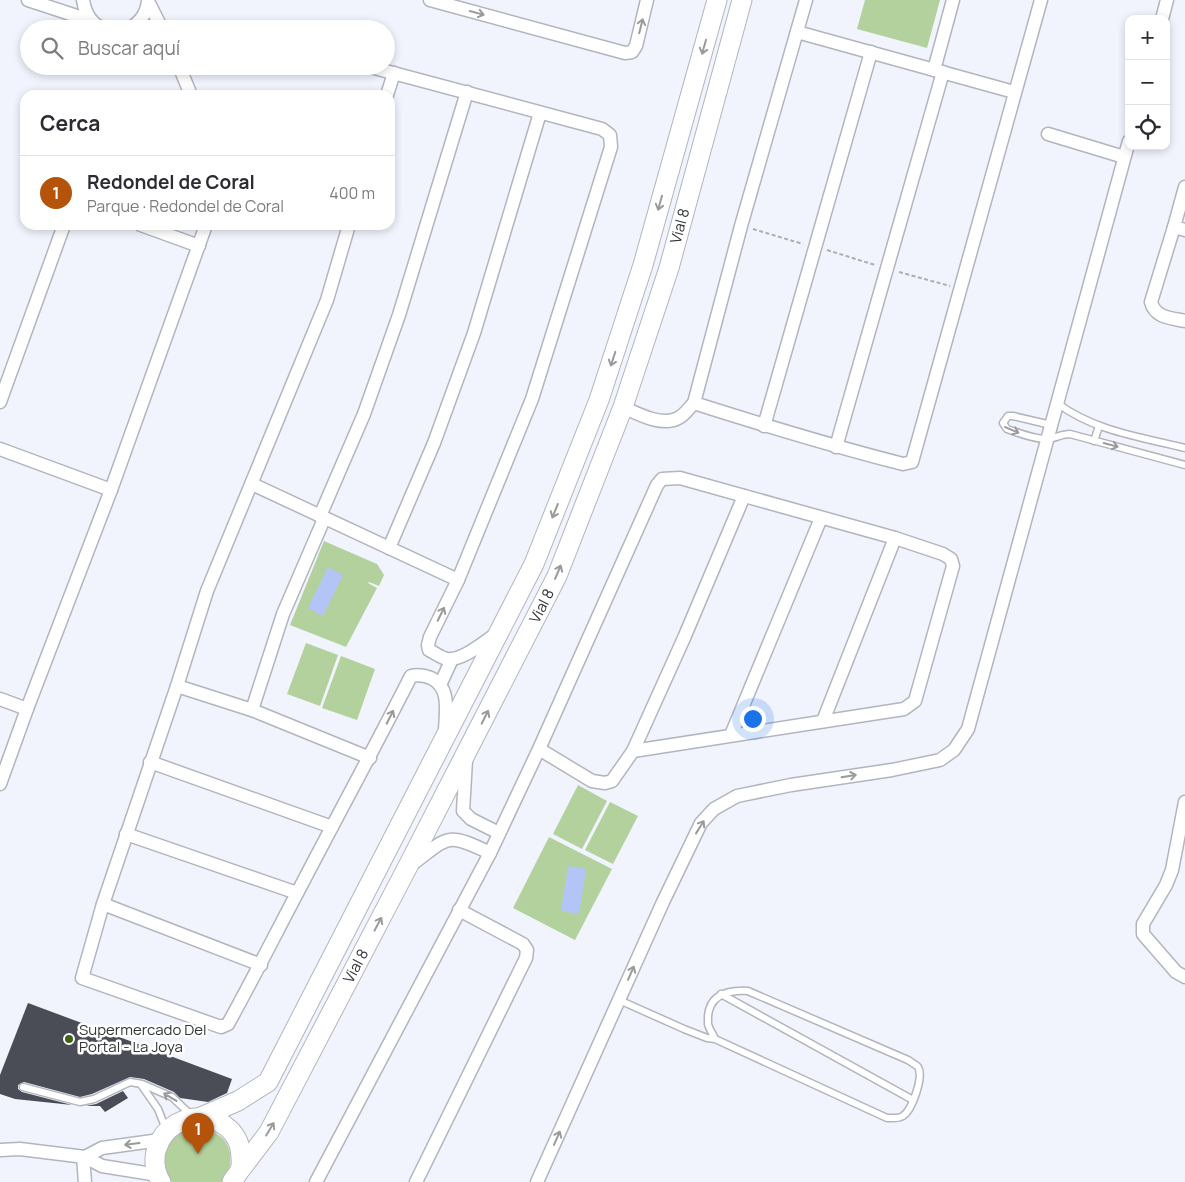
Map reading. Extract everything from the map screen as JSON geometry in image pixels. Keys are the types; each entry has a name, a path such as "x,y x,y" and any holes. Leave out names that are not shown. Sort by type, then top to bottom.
{"main road":[{"name":"Vial 8","path":"163,1135 176,1123 187,1118 198,1117 238,1101 268,1082 534,564 599,400 643,265 717,0"},
{"name":"Vial 8","path":"236,1175 269,1132 557,576 622,407 669,268 742,5"},
{"path":"198,1117 219,1122 233,1134 240,1150 236,1175"},
{"path":"159,1179 155,1163 156,1151 163,1135"}],"street":[{"path":"28,0 89,20"},
{"path":"83,0 86,12 91,20"},
{"path":"430,0 625,53 632,52 636,46 647,0"},
{"path":"622,407 658,420 669,421 678,419 694,403 741,226 806,0"},
{"path":"836,447 888,269 954,0"},
{"path":"694,403 836,447 902,464 912,462 1041,0"},
{"path":"1163,15 1167,0"},
{"path":"141,20 146,13 149,1"},
{"path":"149,1 158,20"},
{"path":"797,32 1014,92"},
{"path":"764,426 871,52"},
{"path":"395,73 602,129 610,135 611,147 532,399 458,580 430,637 429,650 446,659 452,659 469,653 500,631"},
{"path":"183,75 189,90"},
{"path":"389,90 393,75"},
{"path":"252,710 286,607 364,414 400,315 467,92"},
{"path":"389,548 434,444 474,333 540,113"},
{"path":"1048,134 1124,157"},
{"path":"537,1182 691,842 701,823 714,809 737,796 790,785 892,770 940,760 954,750 968,729 1126,150"},
{"path":"1185,187 1179,228 1151,302 1152,309 1159,315 1185,322"},
{"path":"0,402 62,230"},
{"path":"155,230 199,246"},
{"path":"0,784 111,490 204,230"},
{"path":"348,230 327,300 207,590 177,686 103,904 82,976 84,980 221,1027 228,1024 370,758 411,676 418,674 426,676 436,681 444,691 446,697 445,739"},
{"path":"0,448 111,490"},
{"path":"316,1182 490,853 540,749 657,485 662,480 680,478 895,538 942,554 951,559 952,566 915,701 904,709 633,751"},
{"path":"252,484 458,580"},
{"path":"540,749 592,781 606,783 612,781 633,751 684,638 744,496"},
{"path":"731,735 821,518"},
{"path":"822,721 895,538"},
{"path":"440,685 452,659"},
{"path":"177,686 252,710 370,758"},
{"path":"0,699 27,709"},
{"path":"467,752 463,811 470,818 499,833"},
{"path":"150,762 332,827"},
{"path":"1185,802 1172,870 1142,929 1143,934 1176,972 1185,978"},
{"path":"460,839 470,818"},
{"path":"126,834 297,893"},
{"path":"407,868 443,841 450,839 460,839 490,853"},
{"path":"103,904 261,965"},
{"path":"416,1182 526,958 527,950 523,944 459,910"},
{"path":"84,1157 102,1148 163,1135"},
{"path":"0,1150 20,1149 84,1157 102,1166 159,1179"},
{"path":"84,1157 86,1182"}],"lane":[{"path":"1058,402 1071,413 1099,426 1185,448"},
{"path":"1051,425 1013,416 1008,416 1003,423 1007,429 1047,439 1070,434 1185,465"},
{"path":"1094,441 1099,426"},
{"path":"619,1000 684,1029 707,1038 715,1039 887,1118 898,1118 906,1115 921,1077 918,1067 908,1060 748,992 738,991 721,994 714,999 709,1009 708,1024 715,1039"},
{"path":"721,994 913,1100"},
{"path":"23,1087 80,1102 94,1100 130,1082 142,1084 172,1096 198,1117"},
{"path":"142,1084 158,1109 163,1135"}],"path":[{"path":"741,226 959,289"}],"green space":[{"path":"865,0 940,0 927,48 857,29"},
{"path":"324,541 377,564 384,575 379,586 368,583 377,588 346,647 290,625"},
{"path":"306,643 338,655 320,706 287,694"},
{"path":"341,656 375,669 357,720 322,708"},
{"path":"578,785 607,801 582,849 553,834"},
{"path":"610,802 638,816 613,864 585,850"},
{"path":"549,837 612,869 575,940 513,908"},
{"path":"197,1128 217,1134 228,1146 230,1163 224,1182 172,1182 167,1173 164,1164 167,1147 179,1134"}],"water":[{"path":"328,567 343,575 323,616 308,608"},
{"path":"568,866 586,869 579,914 561,911"}],"building":[{"name":"Supermercado Del Portal - La Joya","path":"28,1003 232,1079 227,1093 208,1102 180,1098 174,1092 144,1079 130,1077 92,1094 80,1097 24,1082 18,1085 18,1089 22,1092 72,1105 15,1099 0,1094 0,1075"},
{"path":"123,1091 128,1098 105,1112 100,1106 86,1106 96,1104"}],"place":[{"name":"Supermercado Del Portal - La Joya","path":"69,1039"},
{"name":"Redondel de Coral","path":"198,1154"}]}
